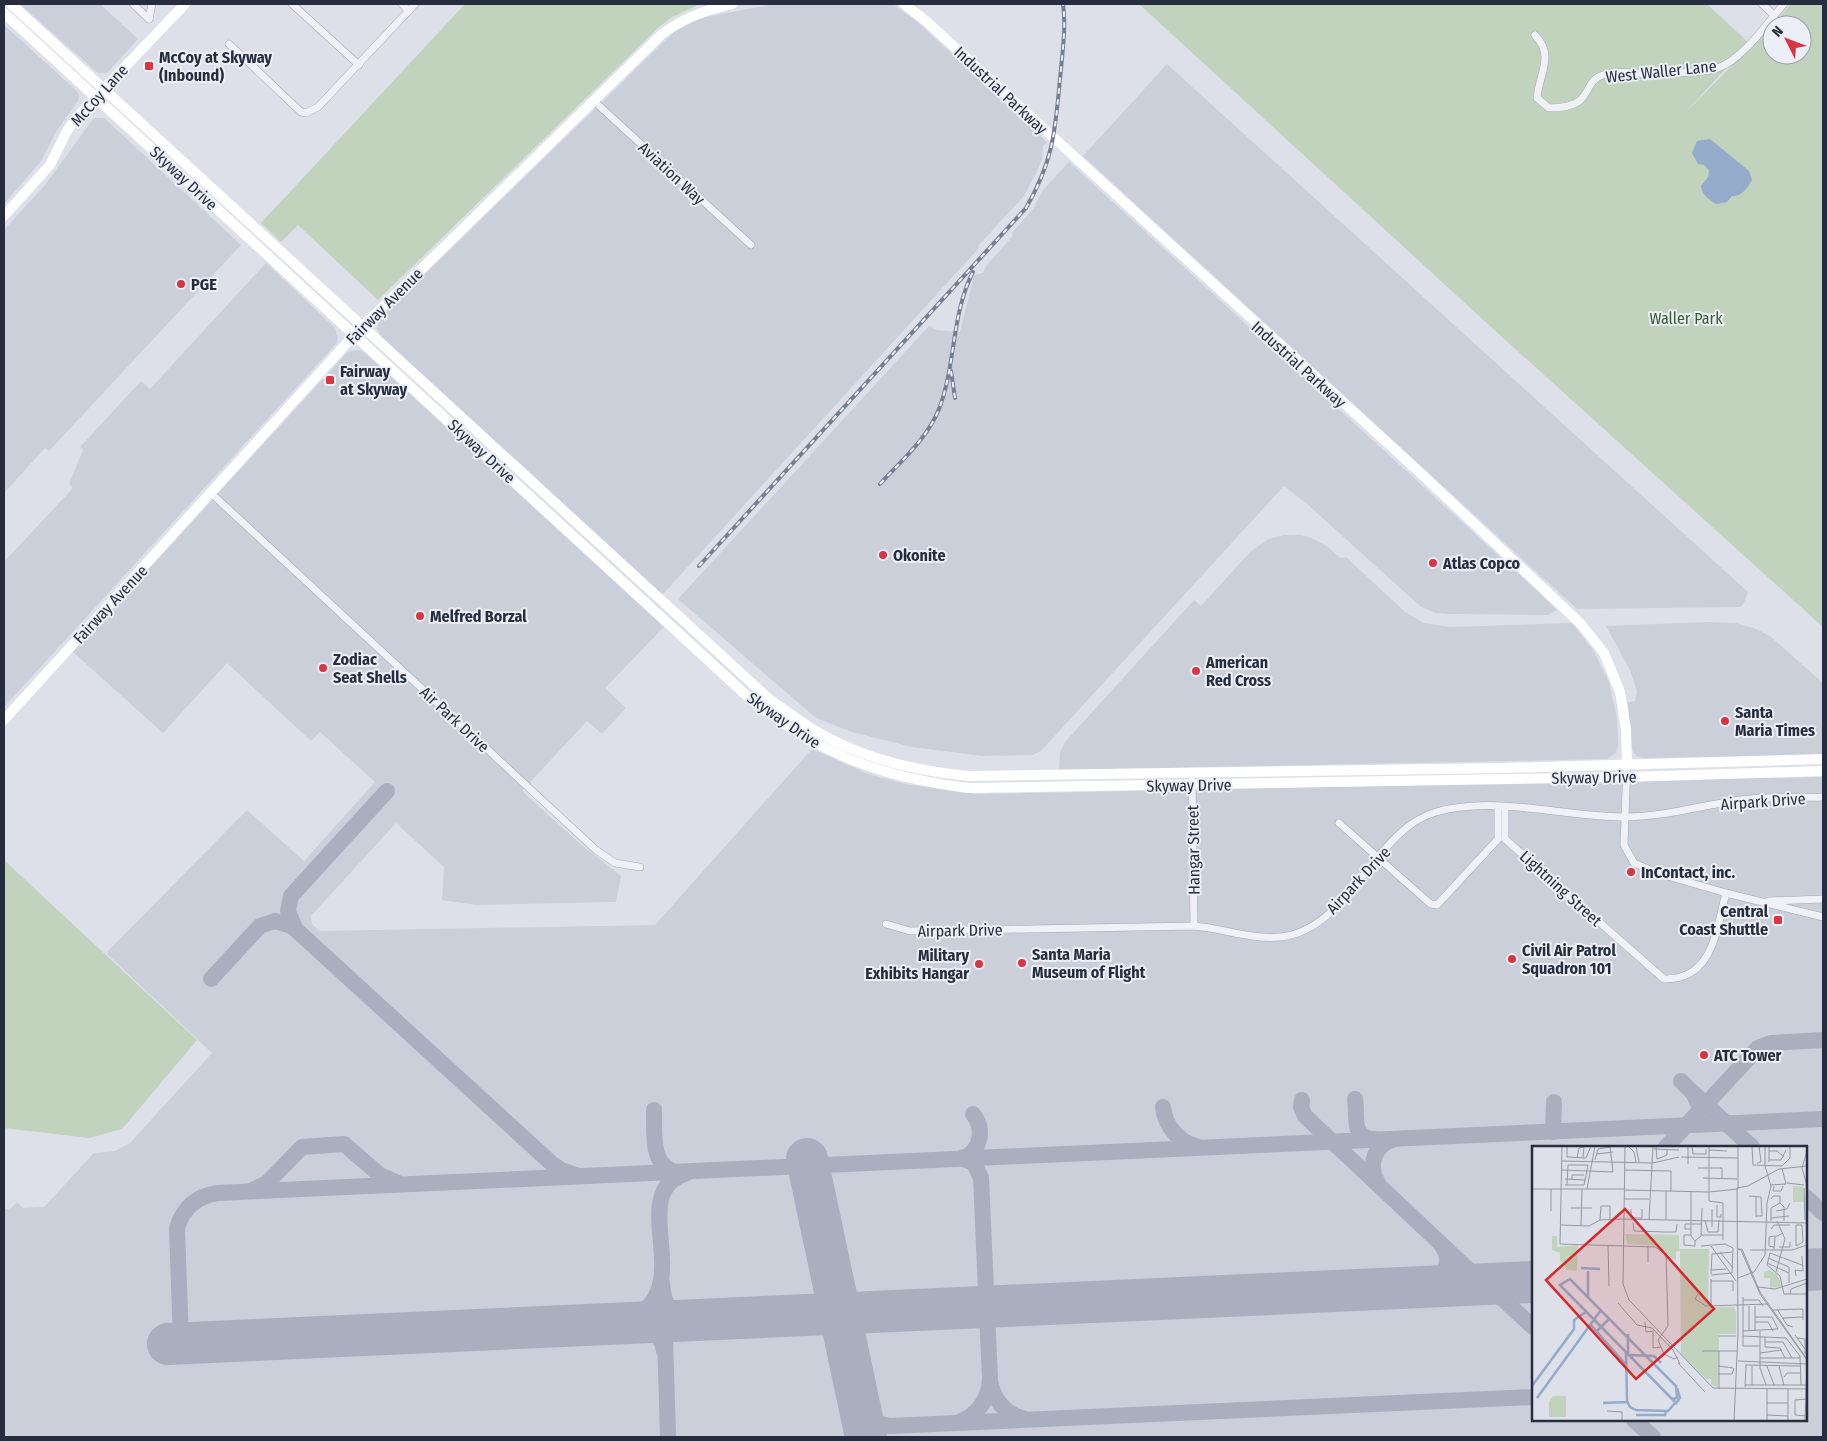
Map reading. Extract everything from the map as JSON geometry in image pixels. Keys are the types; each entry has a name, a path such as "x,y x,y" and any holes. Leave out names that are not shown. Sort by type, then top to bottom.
{"main road":[{"name":"Skyway Drive","path":"11,4 104,89 747,696 772,716 830,751 894,776 968,788 1627,763 1823,759"},
{"name":"McCoy Lane","path":"4,216 50,165 67,131 96,97 185,4"},
{"name":"Fairway Avenue","path":"4,720 359,331 662,34 681,20 699,12 732,4"},
{"name":"Industrial Parkway","path":"904,4 926,21 1415,468 1580,623 1604,653 1620,692 1626,729 1627,763"},
{"name":"Skyway Drive","path":"4,13 359,331"},
{"name":"Skyway Drive","path":"1192,779 1627,777 1823,771"}],"street":[{"path":"133,4 149,19 152,4"},
{"path":"292,4 359,65"},
{"path":"402,4 409,10"},
{"path":"229,44 301,112 306,113 318,107 415,4"},
{"path":"1762,4 1774,15"},
{"name":"West Waller Lane","path":"1774,15 1784,4"},
{"name":"West Waller Lane","path":"1536,35 1546,50 1537,98 1549,108 1563,108 1577,104 1584,98 1592,85 1604,74 1661,74 1718,68 1748,46 1762,29"},
{"name":"Aviation Way","path":"594,101 751,245"},
{"name":"Air Park Drive","path":"212,494 596,850 615,863 640,866"},
{"path":"1627,763 1624,845 1634,863 1651,871 1726,893 1823,917"},
{"name":"Hangar Street","path":"1192,779 1194,926"},
{"name":"Airpark Drive","path":"886,924 910,931 1194,926 1260,937 1278,938 1297,933 1326,915 1403,832 1430,814 1464,808 1502,807 1534,808 1578,816 1624,817 1668,814 1751,799 1823,797"},
{"path":"1339,823 1426,900 1431,904 1437,905 1502,839 1502,807"},
{"name":"Lightning Street","path":"1502,839 1664,979 1674,979 1688,974 1707,958 1726,893"},
{"path":"1760,902 1823,899"}],"shaded area":[{"path":"20,4 100,4 138,39 107,73 98,73"},
{"path":"774,4 893,4 915,20 1047,142 1043,146 1042,159 1037,171 1024,196 978,246 979,248 662,595 381,337 377,328 380,318 674,32 701,18"},
{"path":"4,25 78,92 79,96 78,101 56,132 41,161 4,204"},
{"path":"1167,64 1748,592 1743,605 1740,607 1577,609 1083,156"},
{"path":"94,118 104,118 241,245 49,451 45,448 4,493 4,230 45,185"},
{"path":"1069,162 1557,610 1548,615 1448,614 1436,613 1421,607 1306,503 1284,486 1041,751 1032,755 982,756 912,747 852,732 816,718 678,599 929,326 937,330 960,332 974,275 983,273 986,266 1013,236 1012,233 1033,209 1043,190"},
{"path":"266,263 335,328 338,338 336,344 4,707 4,562 73,488 69,484 83,450 80,447 141,381 150,389"},
{"path":"359,350 364,352 664,627 605,688 626,708 602,734 587,721 522,791 579,843 621,876 616,902 476,905 442,900 444,867 396,823 311,916 312,924 320,931 655,925 812,749 868,774 905,784 977,794 1823,777 1823,1437 4,1437 4,1210 11,1208 17,1202 23,1208 44,1207 94,1153 115,1151 130,1143 212,1053 106,953 247,810 304,861 375,782 320,732 311,741 227,663 163,733 73,652 350,351"},
{"path":"1284,535 1301,535 1312,538 1328,547 1340,558 1346,557 1405,612 1424,623 1451,627 1572,623 1593,650 1609,682 1617,718 1618,745 1616,753 1607,759 1059,770 1060,752 1065,742 1194,600 1201,606 1251,551 1269,539"},
{"path":"1708,622 1736,623 1756,629 1770,636 1823,683 1823,755 1644,758 1636,756 1631,747 1628,702 1635,701 1637,692 1630,670 1606,626"}],"green space":[{"path":"465,4 700,4 672,17 659,27 378,300 298,225 281,242 261,223"},
{"name":"Waller Park","path":"1139,4 1707,4 1749,43 1684,114 1762,35 1762,65 1812,65 1812,15 1781,15 1791,4 1823,4 1823,627 1491,327"},
{"path":"4,860 197,1040 122,1129 89,1138 4,1128"}],"water":[{"path":"1710,139 1749,171 1752,180 1742,193 1732,196 1727,202 1716,204 1706,196 1701,186 1708,177 1709,170 1704,165 1698,164 1692,153 1697,141"}],"taxiway":[{"path":"295,928 288,911 291,896 387,791"},
{"path":"211,979 260,926 275,921 292,926 550,1162 561,1170 576,1175"},
{"path":"1667,1146 1758,1048 1771,1043 1823,1040"},
{"path":"1681,1081 1694,1094 1697,1102"},
{"path":"1692,1092 1751,1146"},
{"path":"1355,1099 1358,1130 1366,1137 1374,1139"},
{"path":"1302,1100 1301,1107 1305,1116 1471,1272 1485,1282 1503,1284"},
{"path":"1553,1132 1554,1102"},
{"path":"1163,1107 1164,1114 1174,1133 1185,1142 1199,1147"},
{"path":"654,1110 654,1138 658,1156 668,1169 677,1172"},
{"path":"962,1158 973,1151 979,1139 979,1126 973,1114"},
{"path":"181,1343 177,1228 183,1215 192,1204 204,1197 218,1193 1823,1119"},
{"path":"1378,1183 1373,1170 1374,1157 1382,1146 1394,1139"},
{"path":"251,1191 267,1183 302,1147 344,1144 380,1175 398,1183"},
{"path":"959,1422 977,1411 985,1400 990,1379 981,1178 974,1163 962,1158"},
{"path":"614,1324 642,1312 657,1294 662,1272 659,1224 660,1202 668,1185 687,1173"},
{"path":"1807,1198 1823,1213"},
{"path":"1413,1288 1430,1283 1443,1273 1447,1260 1440,1243"},
{"path":"662,1282 666,1302 674,1313 688,1318 707,1320"},
{"path":"1527,1283 1532,1282"},
{"path":"1462,1286 1482,1286 1493,1290 1532,1326"},
{"path":"668,1437 665,1338 676,1325 692,1320"},
{"path":"623,1324 638,1325 650,1329 659,1337 664,1351"},
{"path":"990,1381 994,1395 1002,1406 1012,1414 1025,1419"},
{"path":"857,1395 865,1412 873,1420 890,1426 1532,1397"},
{"path":"1635,1421 1653,1437"}],"runway":[{"path":"807,1159 866,1437"},
{"path":"1807,1270 1823,1269"},
{"path":"168,1344 1532,1282"}],"railway":[{"path":"699,566 1026,208 1049,156 1055,124 1063,44 1063,4"},
{"path":"880,484 921,440 939,409 948,375 961,305 973,272"},
{"path":"951,371 955,398"}],"place":[{"name":"McCoy at Skyway (Inbound)","path":"149,66"},
{"name":"PGE","path":"181,284"},
{"name":"Fairway at Skyway","path":"330,380"},
{"name":"Okonite","path":"883,555"},
{"name":"Atlas Copco","path":"1433,563"},
{"name":"Melfred Borzal","path":"420,616"},
{"name":"Zodiac Seat Shells","path":"323,668"},
{"name":"American Red Cross","path":"1196,671"},
{"name":"Santa Maria Times","path":"1725,721"},
{"name":"InContact, inc.","path":"1631,872"},
{"name":"Central Coast Shuttle","path":"1778,920"},
{"name":"Civil Air Patrol Squadron 101","path":"1512,959"},
{"name":"Santa Maria Museum of Flight","path":"1022,963"},
{"name":"Military Exhibits Hangar","path":"979,964"},
{"name":"ATC Tower","path":"1704,1055"}]}
